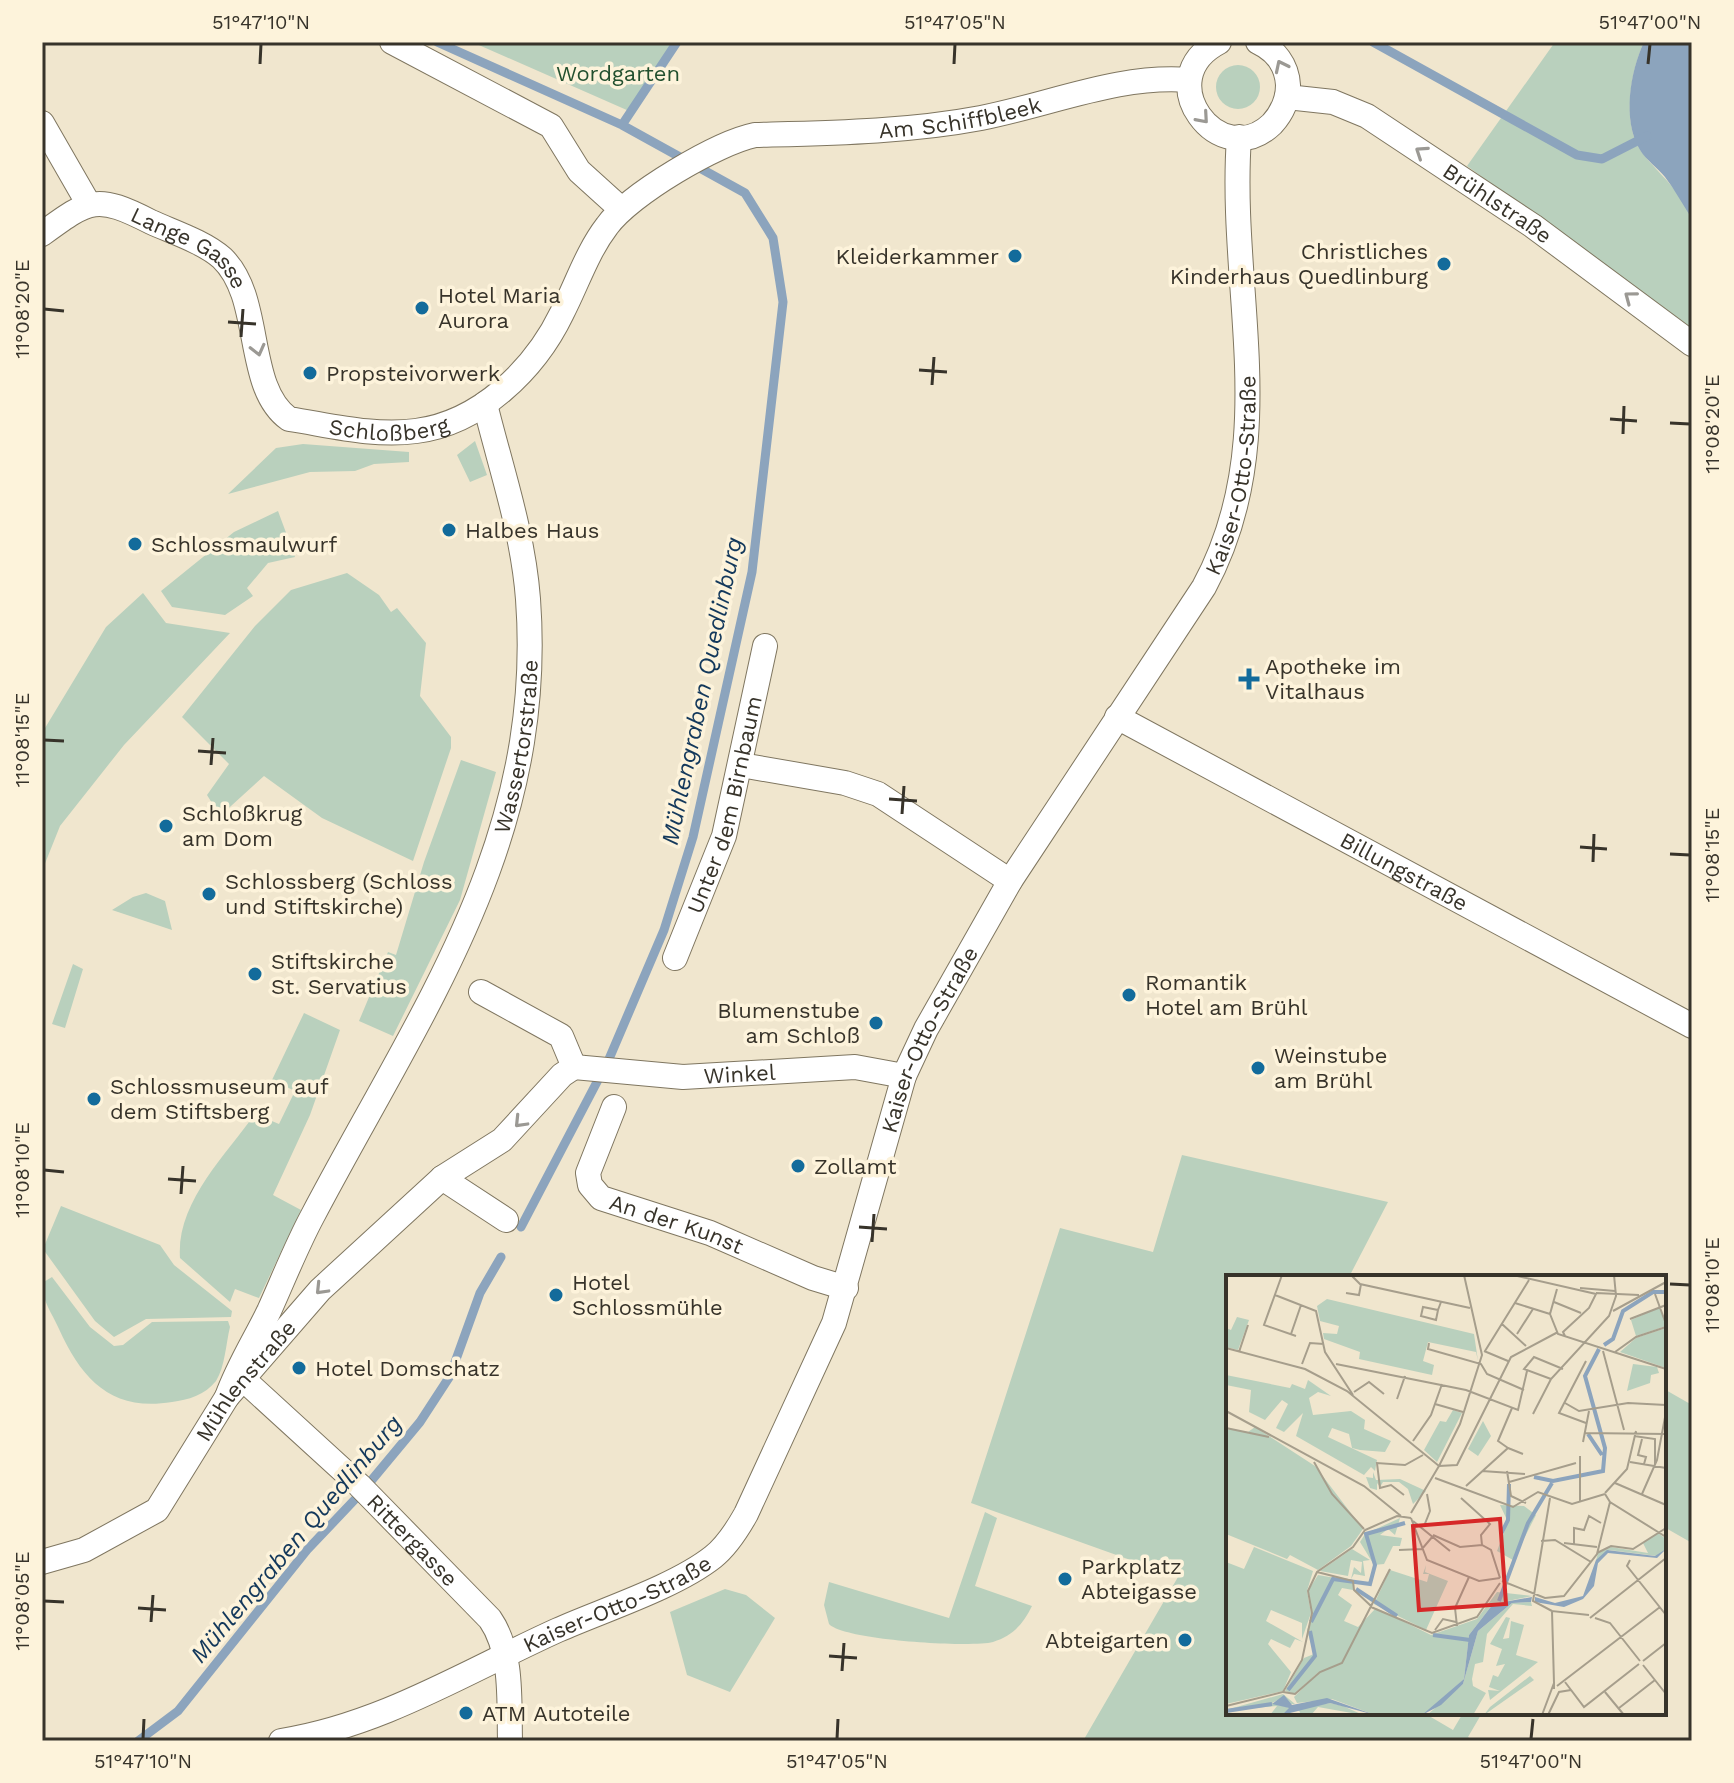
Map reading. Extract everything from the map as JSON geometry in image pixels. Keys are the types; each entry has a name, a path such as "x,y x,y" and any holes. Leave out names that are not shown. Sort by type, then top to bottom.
{"street":[{"path":"392,42 551,126 579,171 621,209 600,235 561,316 532,358 485,404"},
{"path":"1219,42 1200,57 1189,80 1192,105 1201,120 1222,134 1239,137 1265,130 1279,116 1287,97 1283,66 1259,42"},
{"name":"Am Schiffbleek","path":"621,209 729,140 755,135 923,127 1055,102 1125,82 1189,80"},
{"name":"Brühlstraße","path":"1287,97 1333,102 1367,116 1533,226 1692,344"},
{"path":"42,123 88,203 42,234"},
{"name":"Kaiser-Otto-Straße","path":"281,1741 374,1716 442,1688 691,1570 727,1543 746,1514 816,1366 846,1288 904,1076 926,1029 1010,881 1213,570 1243,473 1249,417 1237,203 1239,137"},
{"name":"Lange Gasse","path":"88,203 133,212 216,253 228,265 242,290 270,397 289,419"},
{"name":"Schloßberg","path":"289,419 353,429 412,432 451,422 485,404"},
{"name":"Wassertorstraße","path":"227,1397 240,1361 267,1315 310,1220 447,970 479,900 503,833 527,698 529,616 518,530 485,404"},
{"name":"Unter dem Birnbaum","path":"675,958 724,836 765,646"},
{"name":"Billungstraße","path":"1117,717 1692,1026"},
{"path":"741,765 845,783 878,794 1010,881"},
{"path":"481,992 561,1036 582,1067"},
{"name":"Mühlenstraße","path":"42,1562 84,1550 157,1510 227,1397 345,1265 442,1178 502,1140 562,1075 582,1067"},
{"name":"Winkel","path":"582,1067 683,1077 855,1067 904,1076"},
{"name":"An der Kunst","path":"614,1107 588,1173 593,1190 601,1198 710,1233 813,1278 846,1288"},
{"path":"442,1178 506,1220"},
{"name":"Rittergasse","path":"243,1379 367,1493 490,1619 497,1630 504,1656 510,1741"}],"green space":[{"name":"Wordgarten","path":"472,42 678,42 629,111"},
{"path":"1555,42 1644,42 1632,83 1632,129 1643,154 1676,191 1691,217 1694,254 1692,328 1467,166"},
{"path":"1238,65 1253,72 1260,87 1253,102 1238,109 1223,102 1216,87 1223,72"},
{"path":"475,441 487,475 470,482 457,455"},
{"path":"303,444 409,452 409,462 374,464 355,471 310,472 228,494 276,448"},
{"path":"278,511 295,557 268,563 247,588 253,596 225,615 172,607 161,591 234,532"},
{"path":"347,573 379,595 391,612 397,608 426,643 420,696 451,737 451,748 413,861 322,818 264,776 220,816 207,795 229,764 182,717 255,626 291,590"},
{"path":"143,593 166,623 230,633 124,745 60,826 42,871 42,733 106,627"},
{"path":"461,760 496,772 460,900 393,1036 359,1021 388,952 396,955 424,862"},
{"path":"146,893 165,901 172,930 112,910"},
{"path":"73,964 83,969 65,1028 52,1024"},
{"path":"304,1013 340,1030 310,1115 273,1195 301,1210 259,1298 235,1289 230,1302 180,1258 186,1218 205,1181 255,1114 279,1124 295,1091 272,1080"},
{"path":"1182,1155 1388,1202 1350,1275 1226,1275 1226,1715 1427,1715 1453,1730 1462,1715 1481,1715 1468,1737 1473,1741 1083,1741 1178,1577 971,1503 1060,1228 1153,1252"},
{"path":"61,1206 160,1245 174,1265 232,1311 231,1317 146,1319 114,1337 95,1321 43,1249"},
{"path":"52,1277 90,1327 114,1346 123,1345 152,1322 228,1321 230,1327 225,1355 216,1381 201,1393 172,1402 151,1404 116,1397 89,1377 68,1347 44,1296 42,1283"},
{"path":"1666,1390 1692,1405 1692,1543 1666,1528"},
{"path":"985,1512 997,1518 975,1586 1032,1606 1012,1633 980,1644 934,1643 857,1634 829,1624 824,1605 829,1582 949,1618"},
{"path":"725,1589 746,1595 775,1618 730,1692 687,1675 670,1612"}],"water":[{"path":"1644,42 1692,42 1692,219 1676,192 1643,154 1634,138 1630,96 1635,67"}],"waterway":[{"name":"Mühlengraben Quedlinburg","path":"437,42 622,125 745,193 773,238 783,302 752,572 693,837 664,930 609,1059 521,1227"},
{"path":"622,125 677,42"},
{"path":"1373,42 1577,155 1602,159 1647,136"},
{"name":"Mühlengraben Quedlinburg","path":"138,1741 178,1711 307,1550 361,1493 420,1422 450,1376 480,1293 501,1257"}],"place":[{"name":"Kleiderkammer","path":"1015,256"},
{"name":"Christliches Kinderhaus Quedlinburg","path":"1444,264"},
{"name":"Hotel Maria Aurora","path":"422,308"},
{"name":"Propsteivorwerk","path":"310,373"},
{"name":"Halbes Haus","path":"449,530"},
{"name":"Schlossmaulwurf","path":"135,544"},
{"name":"Apotheke im Vitalhaus","path":"1249,679"},
{"name":"Schloßkrug am Dom","path":"166,826"},
{"name":"Schlossberg (Schloss und Stiftskirche)","path":"209,894"},
{"name":"Stiftskirche St. Servatius","path":"255,974"},
{"name":"Romantik Hotel am Brühl","path":"1129,995"},
{"name":"Blumenstube am Schloß","path":"876,1023"},
{"name":"Weinstube am Brühl","path":"1258,1068"},
{"name":"Schlossmuseum auf dem Stiftsberg","path":"94,1099"},
{"name":"Zollamt","path":"798,1166"},
{"name":"Hotel Schlossmühle","path":"556,1295"},
{"name":"Hotel Domschatz","path":"299,1368"},
{"name":"Parkplatz Abteigasse","path":"1065,1579"},
{"name":"Abteigarten","path":"1185,1640"},
{"name":"ATM Autoteile","path":"466,1713"}]}
